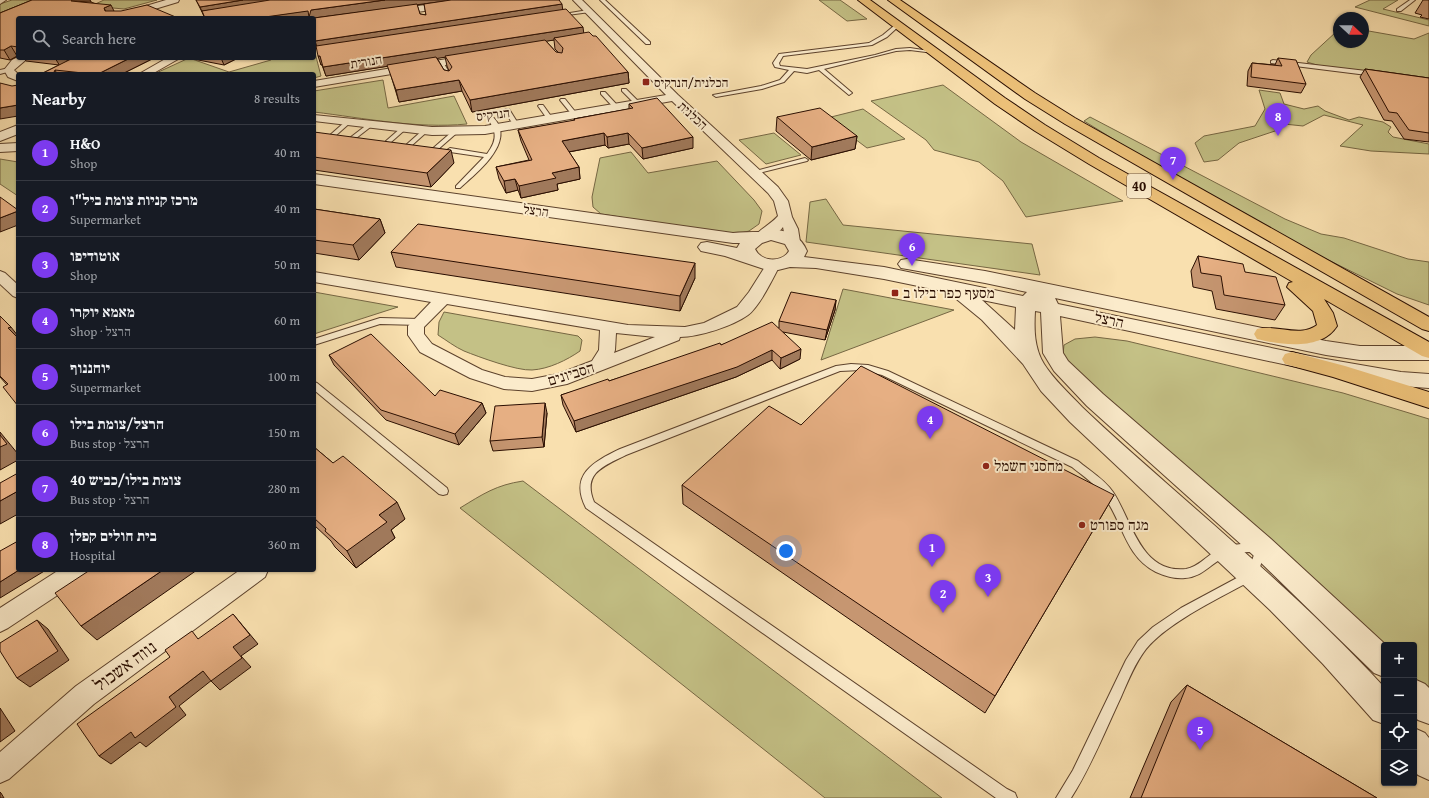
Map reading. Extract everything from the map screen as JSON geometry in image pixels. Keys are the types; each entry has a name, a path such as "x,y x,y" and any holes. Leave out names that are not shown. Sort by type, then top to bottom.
{"highway":[{"name":"40","path":"863,0 1000,101 1040,128 1094,161 1429,352"},
{"name":"40","path":"893,0 1030,96 1070,122 1429,325"},
{"path":"1199,220 1308,295 1321,308 1326,317 1327,326 1321,332 1315,334 1294,337 1264,334"},
{"path":"1340,276 1429,312"},
{"path":"1292,359 1338,371 1429,400"}],"street":[{"path":"122,16 175,0"},
{"path":"382,13 422,11 461,1 485,0"},
{"name":"הכלנית","path":"577,0 674,97 755,172 781,201 785,217 791,228 788,254"},
{"path":"601,37 612,35"},
{"name":"הנורית","path":"316,84 479,57"},
{"path":"16,77 5,71 20,60"},
{"path":"148,72 171,60"},
{"name":"הנרקיס","path":"316,118 370,125 456,131 497,128 674,97"},
{"path":"0,125 16,129"},
{"path":"9,146 16,133"},
{"name":"הרצל","path":"316,179 733,238 779,236 788,254 816,263 853,268 952,287 1039,301 1264,334 1326,348 1360,353 1429,352"},
{"name":"הרצל","path":"316,190 698,245 728,251 751,258 762,264 788,254 972,274 1039,301 1084,315 1366,374 1429,381"},
{"path":"751,258 746,249 752,240 776,227 785,217"},
{"name":"הסביונים","path":"316,277 608,327 660,332 685,332 708,328 743,311 788,254"},
{"path":"0,276 16,291"},
{"path":"952,287 974,302 1044,359"},
{"path":"420,322 443,299"},
{"path":"1039,301 1024,338 1027,352 1061,366 1095,400 1262,547 1381,660"},
{"path":"1084,315 1067,322 1044,359 1046,382 1102,439 1303,623 1358,679 1381,706"},
{"name":"הסביונים","path":"420,322 416,326 416,335 426,348 476,374 504,383 532,385 561,380 685,332"},
{"path":"598,366 607,350 608,327"},
{"path":"0,621 74,572"},
{"name":"נווה אשכול","path":"0,770 85,695 254,572"},
{"path":"1417,697 1429,709"},
{"path":"1417,748 1429,764"}],"lane":[{"path":"602,0 648,43"},
{"path":"1399,10 1414,0"},
{"path":"558,16 588,11"},
{"path":"898,26 885,36 870,44 781,55 776,63 778,67 807,71 821,69 896,50 910,49 934,52"},
{"path":"849,47 874,49 885,53"},
{"path":"1273,62 1382,75"},
{"path":"441,63 450,80"},
{"path":"716,95 762,87 782,81 793,69"},
{"path":"821,69 849,93"},
{"path":"624,90 637,103"},
{"path":"603,93 616,107"},
{"path":"564,100 575,115"},
{"path":"541,106 550,119"},
{"path":"507,110 516,125"},
{"path":"458,187 495,148 498,140 497,128 488,115"},
{"path":"330,136 348,122"},
{"path":"353,138 370,125"},
{"path":"388,142 404,128"},
{"path":"408,146 426,130"},
{"path":"433,151 456,131"},
{"path":"450,150 489,156"},
{"path":"755,172 805,160"},
{"path":"316,341 380,321 420,322"},
{"path":"1010,798 992,788 590,505 585,495 584,481 589,474 606,460 623,452 839,368 865,366 877,370 1075,464 1102,486 1113,500 1132,542 1152,565 1172,573 1190,573 1226,551 1262,547 1252,575 1184,612 1156,631 1142,645 1130,664 1078,775 1064,798"},
{"path":"316,387 443,491"}],"shaded area":[{"path":"12,0 33,0 0,13 0,4"},
{"path":"104,0 157,0 124,9 91,6"},
{"path":"819,0 840,0 867,19 847,21"},
{"path":"1370,0 1398,0 1383,9 1429,20 1429,26 1355,7"},
{"path":"1369,31 1414,39 1429,33 1429,79 1320,66 1307,62 1311,55 1333,35 1333,48 1369,48"},
{"path":"316,57 321,76 316,77 316,72 229,72 271,60 316,60"},
{"path":"185,60 195,60 229,72 158,72"},
{"path":"383,80 388,108 454,96 467,124 409,124 316,112 316,91"},
{"path":"943,85 1021,142 1123,201 1026,217 1003,181 979,162 934,150 926,140 871,101"},
{"path":"1259,90 1280,93 1284,104 1304,109 1318,106 1325,111 1349,120 1359,117 1383,122 1391,127 1388,132 1393,137 1429,144 1429,154 1371,151 1340,146 1363,125 1324,115 1303,126 1284,124 1278,130 1239,143 1218,160 1204,162 1195,143 1204,136 1255,126 1265,109"},
{"path":"863,109 905,139 867,148 827,118"},
{"path":"1090,117 1285,219 1321,234 1344,238 1408,259 1429,262 1429,305 1397,294 1300,246 1170,174 1084,121"},
{"path":"774,133 801,155 766,164 739,140"},
{"path":"631,152 648,173 717,161 754,200 762,211 759,224 749,231 734,235 601,214 593,207 592,197 600,158"},
{"path":"0,159 16,162 16,195 0,184"},
{"path":"826,199 843,225 1032,244 1040,275 806,242 810,202"},
{"path":"843,289 954,310 821,360"},
{"path":"316,292 398,307 316,333"},
{"path":"444,312 578,336 582,340 580,351 558,364 545,368 525,370 508,366 464,351 438,335 439,322"},
{"path":"1095,337 1127,341 1343,393 1429,419 1429,695 1417,683 1417,642 1381,642 1073,369 1063,354 1064,345 1075,339"},
{"path":"523,481 942,798 825,798 460,508 483,494 497,488"}],"building":[{"path":"32,0 72,0 71,1 111,5 104,8 105,11 121,11 147,5 173,16 16,16 16,47 11,46 4,50 0,50 0,13"},
{"path":"196,0 243,0 200,7"},
{"path":"270,0 385,0 311,10 309,16 308,11 272,16 204,16 202,11"},
{"path":"451,0 559,0 562,4 316,41 316,18 417,4 420,14 426,15 424,4"},
{"path":"566,9 583,27 323,67 320,56 318,56 316,46"},
{"path":"589,32 593,36 596,36 628,72 470,100 459,80 396,90 387,65 436,57 444,70 449,71 452,67 445,56 545,40 556,52 562,53 563,48 554,38"},
{"path":"1278,58 1296,60 1306,84 1251,77 1252,63 1282,66"},
{"path":"69,60 126,60 102,72 74,72 55,70 54,72 45,72"},
{"path":"1365,69 1429,78 1429,133 1409,130 1397,113 1389,112"},
{"path":"0,83 12,86 16,85 16,105 0,108"},
{"path":"657,98 693,137 642,148 628,133 607,137 604,133 562,141 579,167 552,173 556,178 519,186 515,179 504,181 496,167 532,160 518,130 633,108 629,104"},
{"path":"820,108 857,136 812,147 777,117"},
{"path":"316,132 451,150 427,173 316,157"},
{"path":"0,197 16,209 16,212 0,218"},
{"path":"316,209 380,219 353,245 316,240"},
{"path":"418,224 695,263 680,296 391,252"},
{"path":"1198,256 1243,264 1245,272 1276,277 1285,305 1224,295 1221,276 1201,273"},
{"path":"791,292 836,300 827,330 779,321"},
{"path":"0,316 11,327 8,328 16,336 16,403 3,387 8,384 0,376"},
{"path":"772,322 801,349 781,358 772,350 737,367 574,421 561,395 608,379 609,381 720,343 721,345"},
{"path":"371,334 435,396 440,390 482,403 455,434 381,410 329,355"},
{"path":"861,366 1114,495 995,696 682,485 769,406 801,425"},
{"path":"545,403 542,437 490,441 495,406"},
{"path":"0,435 7,444 0,447"},
{"path":"316,449 333,463 343,456 397,502 379,515 387,522 347,551 325,531 326,529 316,520"},
{"path":"16,474 16,492 0,501 0,483"},
{"path":"16,542 16,572 0,582 0,551"},
{"path":"87,572 160,572 81,626 55,593"},
{"path":"233,614 250,635 233,647 242,658 211,681 203,671 169,697 176,707 135,738 131,732 99,756 77,724 170,657 165,650 192,631 198,639"},
{"path":"37,620 58,651 17,678 0,651 0,643"},
{"path":"1187,685 1377,798 1141,798"}],"place":[{"name":"הכלנית/הנרקיס","path":"646,82"},
{"name":"בית חולים קפלן","path":"1278,136"},
{"name":"צומת בילו/כביש 40","path":"1173,180"},
{"name":"הרצל/צומת בילו","path":"912,266"},
{"name":"מסעף כפר בילו ב","path":"895,293"},
{"name":"מאמא יוקרו","path":"930,439"},
{"name":"מחסני חשמל","path":"986,466"},
{"name":"מגה ספורט","path":"1082,525"},
{"name":"H&O","path":"932,567"},
{"name":"אוטודיפו","path":"988,597"},
{"name":"מרכז קניות צומת ביל\"ו","path":"943,613"},
{"name":"יוחננוף","path":"1200,750"}]}
